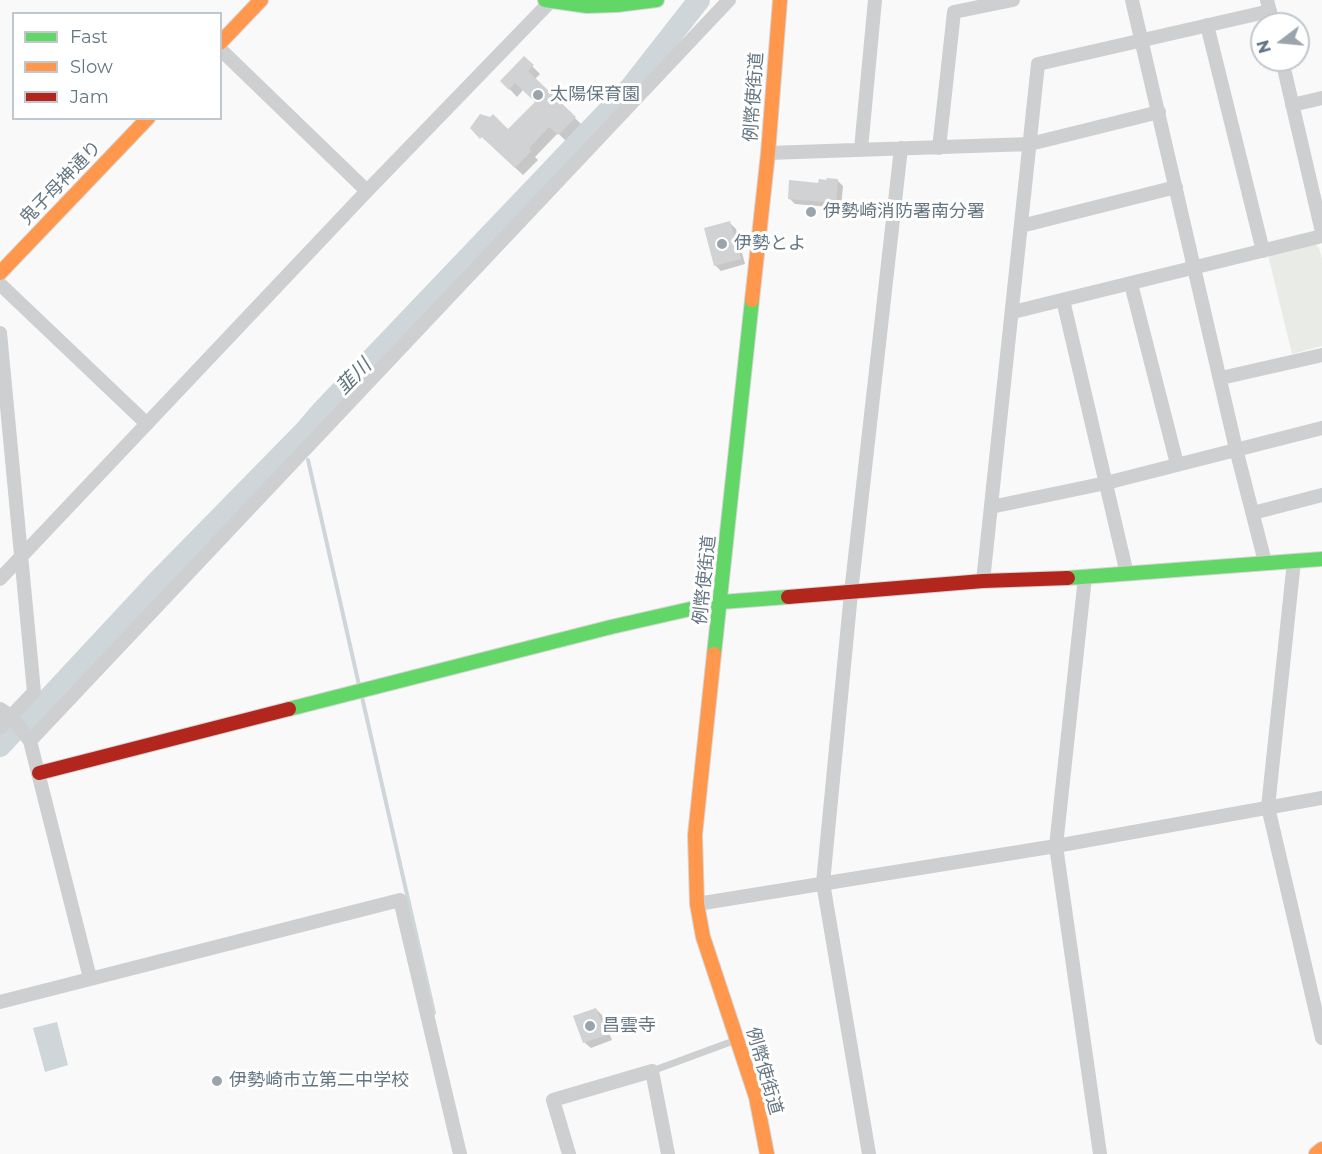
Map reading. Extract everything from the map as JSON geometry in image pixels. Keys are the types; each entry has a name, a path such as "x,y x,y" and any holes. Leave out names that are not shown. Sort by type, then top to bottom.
{"street":[{"path":"222,41 261,0"},
{"path":"0,579 548,1 587,6 657,0"},
{"path":"29,739 729,0"},
{"name":"例幣使街道","path":"767,1154 756,1097 703,937 697,904 695,835 768,153 780,0"},
{"path":"861,149 875,0"},
{"path":"939,148 954,12 1013,0"},
{"path":"1132,0 1236,449 1265,562"},
{"path":"983,581 1038,64 1250,16"},
{"path":"1207,25 1263,251"},
{"path":"222,51 367,191"},
{"path":"1013,312 1263,251 1322,234 1285,72"},
{"path":"1292,105 1322,98"},
{"path":"768,153 1030,144 1159,112"},
{"name":"鬼子母神通り","path":"0,273 146,120"},
{"path":"869,1154 823,883 851,593 901,148"},
{"path":"1021,226 1176,187"},
{"path":"0,284 147,424"},
{"path":"1131,284 1177,464"},
{"path":"1063,300 1127,574"},
{"path":"0,333 34,692 9,715 0,728"},
{"path":"1221,378 1322,355"},
{"path":"991,507 1106,483 1322,428"},
{"path":"1253,513 1322,495"},
{"path":"39,773 588,633 721,602 983,581 1085,577 1322,559"},
{"path":"1294,561 1269,807 1322,1038"},
{"path":"1085,577 1056,846 1100,1154"},
{"path":"9,715 29,739 90,978"},
{"path":"697,904 1056,846 1322,798"},
{"path":"0,1002 400,900 460,1154"},
{"path":"569,1154 553,1100 652,1071 668,1154"},
{"path":"1316,1154 1322,1149"}],"lane":[{"path":"652,1071 738,1040"}],"shaded area":[{"path":"1315,244 1319,248 1322,259 1322,346 1292,354 1268,255"},
{"path":"57,1022 68,1065 45,1072 33,1028"}],"building":[{"path":"524,56 534,65 528,71 576,117 558,135 549,127 529,148 531,151 515,168 470,128 480,114 490,117 493,114 508,129 535,102 515,83 509,90 500,81"},
{"path":"827,178 838,179 836,203 788,199 789,180 818,183 819,179 826,180"},
{"path":"730,221 741,259 714,266 704,228"},
{"name":"昌雲寺","path":"596,1008 607,1035 583,1043 573,1016"}],"waterway":[{"name":"韮川","path":"0,746 34,714 156,583 305,431 631,87 699,0"},
{"name":"韮川","path":"296,440 300,447"},
{"path":"308,460 359,685"},
{"path":"362,697 434,1013"}],"traffic: fast":[{"path":"545,0 587,6 657,0"},
{"path":"714,654 752,300"},
{"path":"1068,578 1322,559"},
{"path":"289,709 611,627 721,602 788,597"}],"traffic: slow":[{"path":"222,41 261,0"},
{"path":"752,300 768,153 780,0"},
{"path":"0,273 146,120"},
{"path":"714,654 695,835 697,904 703,937 756,1097 767,1154"},
{"path":"1316,1154 1322,1149"}],"traffic: jam":[{"path":"788,597 983,581 1068,578"},
{"path":"39,773 289,709"}],"place":[{"name":"太陽保育園","path":"538,95"},
{"name":"伊勢崎消防署南分署","path":"811,212"},
{"name":"伊勢とよ","path":"722,244"},
{"name":"昌雲寺","path":"590,1026"},
{"name":"伊勢崎市立第二中学校","path":"217,1081"}]}
